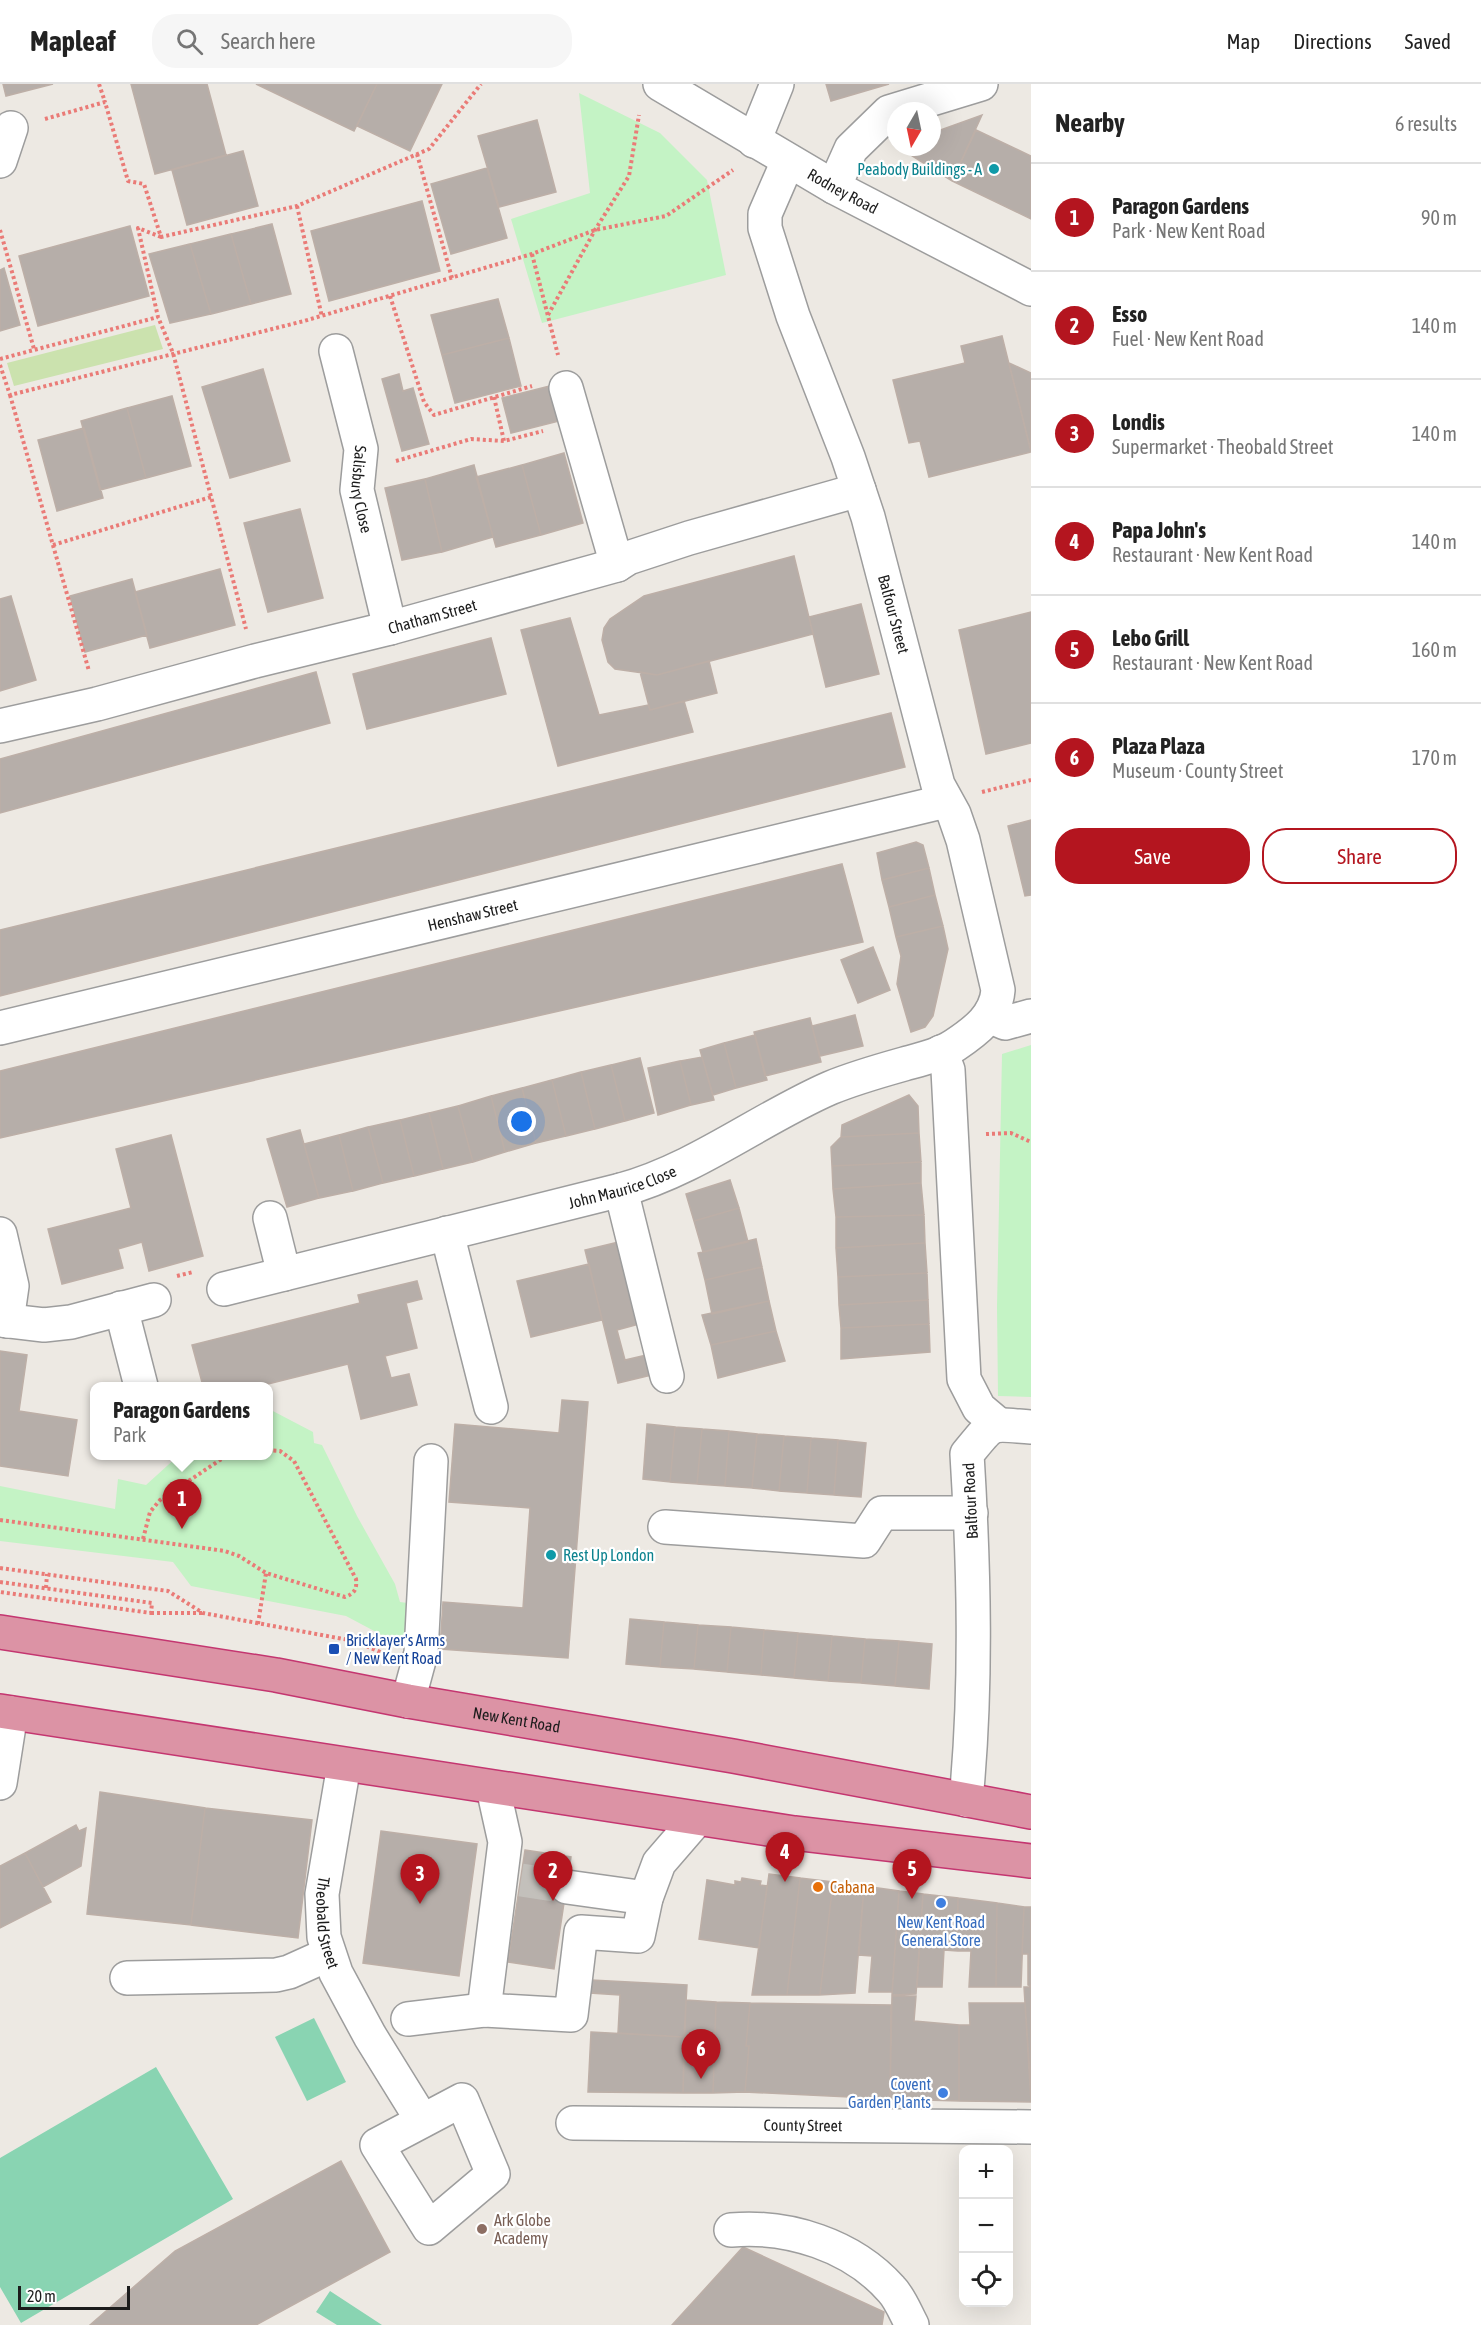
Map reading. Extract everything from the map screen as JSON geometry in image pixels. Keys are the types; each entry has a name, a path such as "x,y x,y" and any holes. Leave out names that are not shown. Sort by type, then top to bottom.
{"highway":[{"name":"New Kent Road","path":"0,1632 276,1675 408,1701 733,1756 1031,1812"},
{"path":"6,1712 824,1838 1031,1861"}],"street":[{"name":"Rodney Road","path":"660,84 834,187 1031,290"},
{"path":"754,141 777,84"},
{"path":"834,187 851,148 889,112 981,84"},
{"path":"0,161 11,128"},
{"name":"Balfour Street","path":"789,161 765,214 765,228 793,316 868,517 938,785 960,830 998,990 996,1003 989,1016"},
{"name":"Salisbury Close","path":"336,351 361,449 357,490 390,628"},
{"path":"565,382 617,565"},
{"name":"Chatham Street","path":"0,726 97,704 255,661 390,628 617,565 628,558 689,538 859,490"},
{"name":"Henshaw Street","path":"0,1028 946,801"},
{"path":"1031,1016 1005,1023 989,1016 975,1031 941,1052 948,1070 949,1135 964,1379 979,1408 999,1424 1031,1427"},
{"name":"John Maurice Close","path":"224,1289 621,1190 660,1178 782,1110 831,1088 941,1052"},
{"path":"621,1190 667,1376"},
{"path":"270,1218 284,1274"},
{"path":"447,1233 491,1407"},
{"path":"0,1234 12,1286 4,1320 44,1325 71,1322 154,1300"},
{"path":"121,1308 140,1382"},
{"name":"Balfour Road","path":"966,1800 973,1664 971,1513 967,1454 988,1427 999,1424"},
{"path":"408,1701 421,1653 431,1461"},
{"path":"665,1527 864,1541 882,1513 971,1513"},
{"path":"0,1783 6,1712"},
{"name":"Theobald Street","path":"344,1765 322,1894 324,1937 336,1973 422,2120"},
{"path":"484,2010 511,1878 493,1788"},
{"path":"408,2019 484,2010 571,2014 581,1932 638,1936 646,1898 658,1863 697,1819"},
{"path":"567,1887 646,1898"},
{"path":"127,1978 276,1975 289,1972 329,1954"},
{"name":"County Street","path":"573,2123 1031,2127"},
{"path":"731,2230 756,2227 785,2231 825,2245 862,2263 892,2290 912,2325"}],"path":[{"path":"99,84 128,181 144,184 161,237"},
{"path":"255,661 173,353 158,317 138,228 161,237 297,206 429,148 481,84"},
{"path":"11,128 105,102"},
{"path":"548,315 595,230 629,176 639,115"},
{"path":"417,154 452,278"},
{"path":"10,395 390,296 532,254 595,230 666,216 733,170"},
{"path":"297,206 321,315 336,351"},
{"path":"0,230 34,349"},
{"path":"390,296 424,402 434,415 494,397 565,382 532,254"},
{"path":"0,359 158,317"},
{"path":"0,365 97,704"},
{"path":"494,397 504,441"},
{"path":"360,471 471,439 504,441 575,423"},
{"path":"53,545 211,497"},
{"path":"946,801 1031,780"},
{"path":"949,1135 1011,1134 1031,1142"},
{"path":"0,1520 225,1551 239,1556 266,1574 345,1597 352,1594 357,1588 353,1571 294,1461 280,1451 273,1450"},
{"path":"143,1539 150,1512 160,1500 219,1460"},
{"path":"0,1568 168,1591"},
{"path":"46,1588 48,1574"},
{"path":"258,1624 266,1574"},
{"path":"0,1582 152,1603 151,1613"},
{"path":"0,1592 151,1613 203,1613"}],"green space":[{"path":"579,93 660,133 707,180 726,275 542,323 511,219 590,193"},
{"path":"155,325 163,349 14,386 7,363"},
{"path":"1031,1045 1031,1397 998,1396 997,1307 1002,1054"},
{"path":"273,1411 313,1432 314,1443 322,1445 357,1516 395,1584 400,1602 415,1604 408,1649 346,1616 191,1586 173,1562 0,1541 0,1486 115,1509 118,1479 146,1485 174,1460 273,1460"},
{"path":"314,2018 346,2082 307,2101 275,2037"},
{"path":"156,2067 233,2199 21,2323 0,2287 0,2158"},
{"path":"330,2291 382,2325 337,2325 316,2312"}],"building":[{"path":"3,84 53,84 6,96"},
{"path":"131,84 207,84 226,155 155,174"},
{"path":"256,84 377,84 354,131"},
{"path":"377,84 442,84 410,151 357,126"},
{"path":"826,84 889,84 831,101"},
{"path":"982,115 952,181 912,156 941,156 941,130"},
{"path":"537,120 556,192 499,207 478,136"},
{"name":"Peabody Buildings - A","path":"976,130 1031,156 1031,219 952,181"},
{"path":"243,151 258,206 187,225 172,170"},
{"path":"487,168 507,238 451,254 431,184"},
{"path":"422,201 440,271 329,301 311,231"},
{"path":"272,224 291,294 251,304 231,234"},
{"path":"130,226 149,296 38,326 19,256"},
{"path":"231,234 251,304 211,314 190,244"},
{"path":"190,244 211,314 170,323 149,254"},
{"path":"4,268 20,325 0,331 0,270"},
{"path":"498,299 509,338 442,355 431,315"},
{"path":"1002,336 1031,452 929,477 920,441 909,443 893,380 965,363 961,346"},
{"path":"509,338 521,386 455,403 442,355"},
{"path":"1009,363 1031,373 1031,451"},
{"path":"263,369 290,461 230,478 202,387"},
{"path":"399,374 403,391 413,388 429,444 402,451 382,379"},
{"path":"550,386 559,421 511,433 502,398"},
{"path":"172,396 191,466 146,478 127,408"},
{"path":"127,408 146,478 100,490 81,421"},
{"path":"84,428 103,498 57,511 38,440"},
{"path":"564,453 583,523 541,535 522,465"},
{"path":"474,465 493,537 442,552 425,479"},
{"path":"522,465 541,535 496,547 476,477"},
{"path":"425,479 442,552 402,560 385,488"},
{"path":"300,509 323,598 268,612 244,523"},
{"path":"794,556 813,634 657,675 615,669 608,662 602,640 604,628 610,619 644,596"},
{"path":"220,569 235,625 150,648 135,592"},
{"path":"132,579 147,635 85,652 70,596"},
{"path":"11,596 36,680 0,691 0,599"},
{"path":"861,604 879,674 826,687 809,617"},
{"path":"1031,612 1031,743 986,754 959,630"},
{"path":"570,618 599,715 648,705 650,710 684,701 693,732 558,766 521,630"},
{"path":"491,638 506,694 367,729 353,674"},
{"path":"709,661 717,693 650,710 640,672 657,675"},
{"path":"316,672 330,723 0,813 0,759"},
{"path":"891,713 905,767 0,996 0,930"},
{"path":"1031,820 1031,895 1025,896 1008,826"},
{"path":"916,842 923,845 929,868 882,880 877,853"},
{"path":"842,864 863,942 0,1138 0,1071"},
{"path":"929,868 935,895 889,907 882,880"},
{"path":"935,895 943,926 896,937 889,907"},
{"path":"943,926 948,949 933,1016 925,1027 911,1032 897,984 901,956 896,937"},
{"path":"873,947 890,990 858,1003 841,960"},
{"path":"855,1015 863,1046 820,1056 812,1026"},
{"path":"810,1018 821,1062 765,1076 754,1032"},
{"path":"755,1035 767,1080 736,1088 724,1043"},
{"path":"724,1043 736,1088 713,1095 700,1050"},
{"path":"702,1057 714,1100 691,1105 680,1061"},
{"path":"640,1058 654,1113 625,1121 611,1065"},
{"path":"680,1061 691,1105 658,1115 648,1068"},
{"path":"611,1065 625,1121 595,1129 581,1072"},
{"path":"581,1072 595,1129 566,1136 552,1080"},
{"path":"552,1080 566,1136 536,1143 522,1088"},
{"path":"522,1088 536,1143 505,1152 491,1096"},
{"path":"909,1095 918,1106 919,1133 841,1137 842,1125"},
{"path":"491,1096 505,1152 473,1162 458,1106"},
{"path":"458,1106 473,1162 443,1169 429,1113"},
{"path":"429,1113 443,1169 414,1176 400,1120"},
{"path":"400,1120 414,1176 383,1183 368,1127"},
{"path":"368,1127 383,1183 353,1191 339,1135"},
{"path":"300,1130 319,1198 287,1207 267,1139"},
{"path":"919,1133 921,1162 832,1166 831,1147 841,1137"},
{"path":"171,1135 203,1256 149,1271 142,1242 118,1249 123,1268 62,1284 48,1229 131,1208 116,1149"},
{"path":"339,1135 353,1191 319,1198 304,1144"},
{"path":"921,1162 921,1183 833,1189 832,1166"},
{"path":"730,1180 739,1208 694,1221 686,1194"},
{"path":"921,1183 924,1215 836,1217 833,1189"},
{"path":"739,1208 748,1242 703,1252 694,1221"},
{"path":"924,1215 925,1243 836,1248 836,1217"},
{"path":"756,1239 762,1267 705,1280 698,1253"},
{"path":"623,1241 643,1323 617,1330 625,1360 651,1354 656,1374 618,1383 585,1250"},
{"path":"925,1243 927,1273 838,1277 836,1248"},
{"path":"589,1264 602,1320 531,1337 517,1281"},
{"path":"762,1267 769,1301 712,1314 705,1280"},
{"path":"927,1273 928,1300 839,1305 838,1277"},
{"path":"417,1281 422,1299 406,1303 417,1348 385,1356 391,1378 409,1374 417,1405 361,1419 348,1364 273,1383 202,1382 192,1345 360,1303 358,1295"},
{"path":"928,1300 929,1324 841,1328 839,1305"},
{"path":"769,1301 776,1331 711,1345 702,1315"},
{"path":"929,1324 930,1352 841,1359 841,1328"},
{"path":"776,1331 785,1361 718,1378 711,1345"},
{"path":"0,1351 27,1355 19,1411 77,1420 68,1476 0,1466"},
{"name":"Rest Up London","path":"562,1400 588,1402 568,1658 440,1649 443,1602 523,1608 530,1508 449,1502 455,1424 559,1433"},
{"path":"647,1424 675,1427 670,1482 643,1479"},
{"path":"675,1427 702,1429 697,1484 670,1482"},
{"path":"702,1429 729,1431 725,1486 697,1484"},
{"path":"729,1431 757,1434 752,1488 725,1486"},
{"path":"757,1434 784,1436 779,1491 752,1488"},
{"path":"784,1436 811,1438 807,1493 779,1491"},
{"path":"811,1438 838,1440 834,1495 807,1493"},
{"path":"838,1440 866,1443 861,1497 834,1495"},
{"path":"630,1619 664,1622 660,1667 626,1664"},
{"path":"664,1622 698,1625 694,1669 660,1667"},
{"path":"698,1625 731,1627 727,1672 694,1669"},
{"path":"731,1627 764,1630 761,1675 727,1672"},
{"path":"764,1630 798,1633 794,1678 761,1675"},
{"path":"798,1633 832,1636 828,1681 794,1678"},
{"path":"832,1636 865,1639 861,1683 828,1681"},
{"path":"865,1639 899,1641 895,1686 861,1683"},
{"path":"899,1641 932,1644 929,1689 895,1686"},
{"path":"100,1792 205,1808 191,1925 87,1914"},
{"path":"205,1808 312,1820 298,1938 191,1925"},
{"path":"76,1825 79,1831 86,1828 81,1866 43,1887 25,1853"},
{"path":"381,1831 477,1844 459,1976 363,1963"},
{"path":"525,1850 571,1857 554,1969 508,1962"},
{"path":"25,1853 51,1902 0,1928 0,1866"},
{"path":"769,1874 800,1878 787,1995 752,1995"},
{"path":"742,1878 761,1881 760,1885 767,1886 759,1948 699,1939 707,1880 735,1885 735,1881 741,1882"},
{"path":"800,1878 833,1882 820,1995 787,1995"},
{"path":"833,1882 864,1886 855,1993 820,1995"},
{"path":"864,1886 899,1891 892,1992 869,1992 872,1956 859,1955"},
{"path":"899,1891 923,1894 916,1994 892,1995"},
{"path":"923,1894 958,1898 957,1951 944,1950 942,1987 917,1987"},
{"path":"958,1898 997,1903 996,1987 969,1987 971,1951 957,1951"},
{"path":"997,1903 1024,1907 1021,1987 996,1987"},
{"path":"1024,1907 1031,1907 1031,1986 1028,1985 1028,1954 1022,1954"},
{"path":"591,1980 687,1985 684,2037 618,2033 620,1995 590,1993"},
{"path":"1024,1987 1031,1987 1031,2090 1025,2003"},
{"path":"892,1996 916,1996 914,2021 959,2025 959,2101 890,2099"},
{"path":"686,2000 716,2002 713,2093 683,2093"},
{"path":"716,2002 750,2003 745,2092 713,2093"},
{"path":"750,2003 891,2005 890,2099 745,2092"},
{"path":"969,2003 1025,2003 1031,2102 959,2101 959,2025 970,2025"},
{"path":"591,2032 684,2037 683,2093 588,2092"},
{"path":"341,2161 390,2252 256,2325 90,2325 175,2251"},
{"path":"743,2247 884,2312 882,2325 672,2325"}],"tunnel":[{"path":"521,1880 567,1887"}],"place":[{"name":"Peabody Buildings - A","path":"994,169"},
{"name":"Paragon Gardens","path":"182,1529"},
{"name":"Rest Up London","path":"551,1555"},
{"name":"Bricklayer's Arms / New Kent Road","path":"334,1649"},
{"name":"Papa John's","path":"785,1882"},
{"name":"Cabana","path":"818,1887"},
{"name":"Lebo Grill","path":"912,1899"},
{"name":"Esso","path":"553,1901"},
{"name":"New Kent Road General Store","path":"941,1903"},
{"name":"Londis","path":"420,1904"},
{"name":"Plaza Plaza","path":"701,2079"},
{"name":"Covent Garden Plants","path":"943,2093"},
{"name":"Ark Globe Academy","path":"482,2229"}]}
